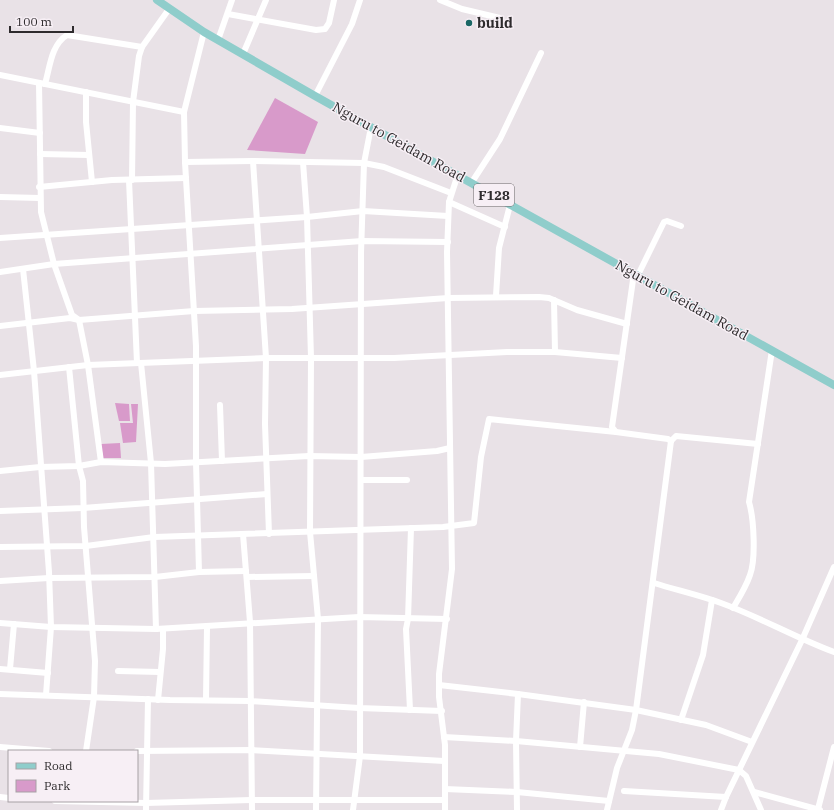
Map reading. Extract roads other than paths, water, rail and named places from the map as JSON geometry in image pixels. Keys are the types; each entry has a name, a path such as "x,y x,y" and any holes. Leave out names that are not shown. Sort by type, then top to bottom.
{"main road":[{"name":"Nguru to Geidam Road","path":"159,1 204,32 315,96 458,174 510,205 834,385"}],"street":[{"path":"218,40 232,0"},
{"path":"242,54 259,19 266,0"},
{"path":"228,14 316,30 325,29 329,23 334,0"},
{"path":"315,96 352,24 360,0"},
{"path":"440,0 451,2 500,18"},
{"path":"156,629 151,464 139,363 131,228 130,180 133,102 142,47 169,9"},
{"path":"199,572 197,536 196,361 192,253 185,162 184,112 204,32"},
{"path":"101,462 88,365 79,320 72,315 54,264 41,212 39,187 42,83 59,40 67,35 142,47"},
{"path":"472,182 500,139 541,53"},
{"path":"0,75 184,112"},
{"path":"86,92 86,122 92,182"},
{"path":"353,810 353,800 360,756 359,617 362,359 361,305 364,163 371,127"},
{"path":"0,128 40,133"},
{"path":"40,154 90,155"},
{"path":"185,162 253,161 364,163 384,167 451,193"},
{"path":"253,161 264,310 266,358 265,424 269,534"},
{"path":"303,162 307,217 311,358 310,532 318,619 316,810"},
{"path":"445,810 444,737 439,685 452,569 448,355 448,216 451,193 458,174"},
{"path":"39,187 92,182 186,178"},
{"path":"0,197 40,198"},
{"path":"449,202 505,227"},
{"path":"496,296 499,248 510,205"},
{"path":"0,238 258,219 307,217 363,211 448,216"},
{"path":"616,432 612,427 636,274 664,222 667,221 681,226"},
{"path":"0,272 54,264 133,257 362,240 448,242"},
{"path":"23,269 34,371 49,578 51,627 46,696"},
{"path":"0,326 70,318 79,320 194,311 264,310 496,296 538,297 554,300 577,310 627,324"},
{"path":"554,300 555,352"},
{"path":"733,608 750,575 752,565 753,522 749,502 772,350"},
{"path":"0,375 88,365 266,358 362,359 555,352 622,358"},
{"path":"69,367 79,466 83,481 83,508 90,578 95,661 94,697 86,750"},
{"path":"220,405 222,461"},
{"path":"0,547 86,546 154,537 443,527 474,523 481,457 488,419 616,432 668,439 671,441"},
{"path":"607,810 623,750 632,730 636,710 654,583 671,441 676,436 758,444"},
{"path":"0,471 40,467 79,466 101,462 151,464 310,456 361,457 437,451 450,448"},
{"path":"360,480 407,480"},
{"path":"0,511 83,508 267,494"},
{"path":"410,710 406,629 408,619 411,528"},
{"path":"243,534 250,622 252,810"},
{"path":"722,810 726,796 802,640 834,567"},
{"path":"0,581 49,578 155,577 199,572 314,576"},
{"path":"654,583 712,600 733,608 802,640 834,652"},
{"path":"681,720 703,655 712,600"},
{"path":"0,623 51,627 163,629 244,625 250,622 359,617 447,619"},
{"path":"10,670 14,624"},
{"path":"206,700 207,627"},
{"path":"158,700 163,649 163,629"},
{"path":"0,669 48,673"},
{"path":"118,671 160,672"},
{"path":"439,685 584,702 636,710 706,725 752,742"},
{"path":"0,694 158,700 250,701 359,708 442,711"},
{"path":"517,810 516,741 518,694"},
{"path":"146,810 148,699"},
{"path":"580,747 584,702"},
{"path":"444,737 516,741 660,754 739,770 746,776 761,810"},
{"path":"0,747 37,750"},
{"path":"138,751 251,750 444,761"},
{"path":"754,792 819,810 834,751"},
{"path":"445,789 517,792 609,801"},
{"path":"624,791 726,796"},
{"path":"82,810 81,802 146,803 252,800 445,800"}],"place":[{"name":"build","path":"469,23"}]}
